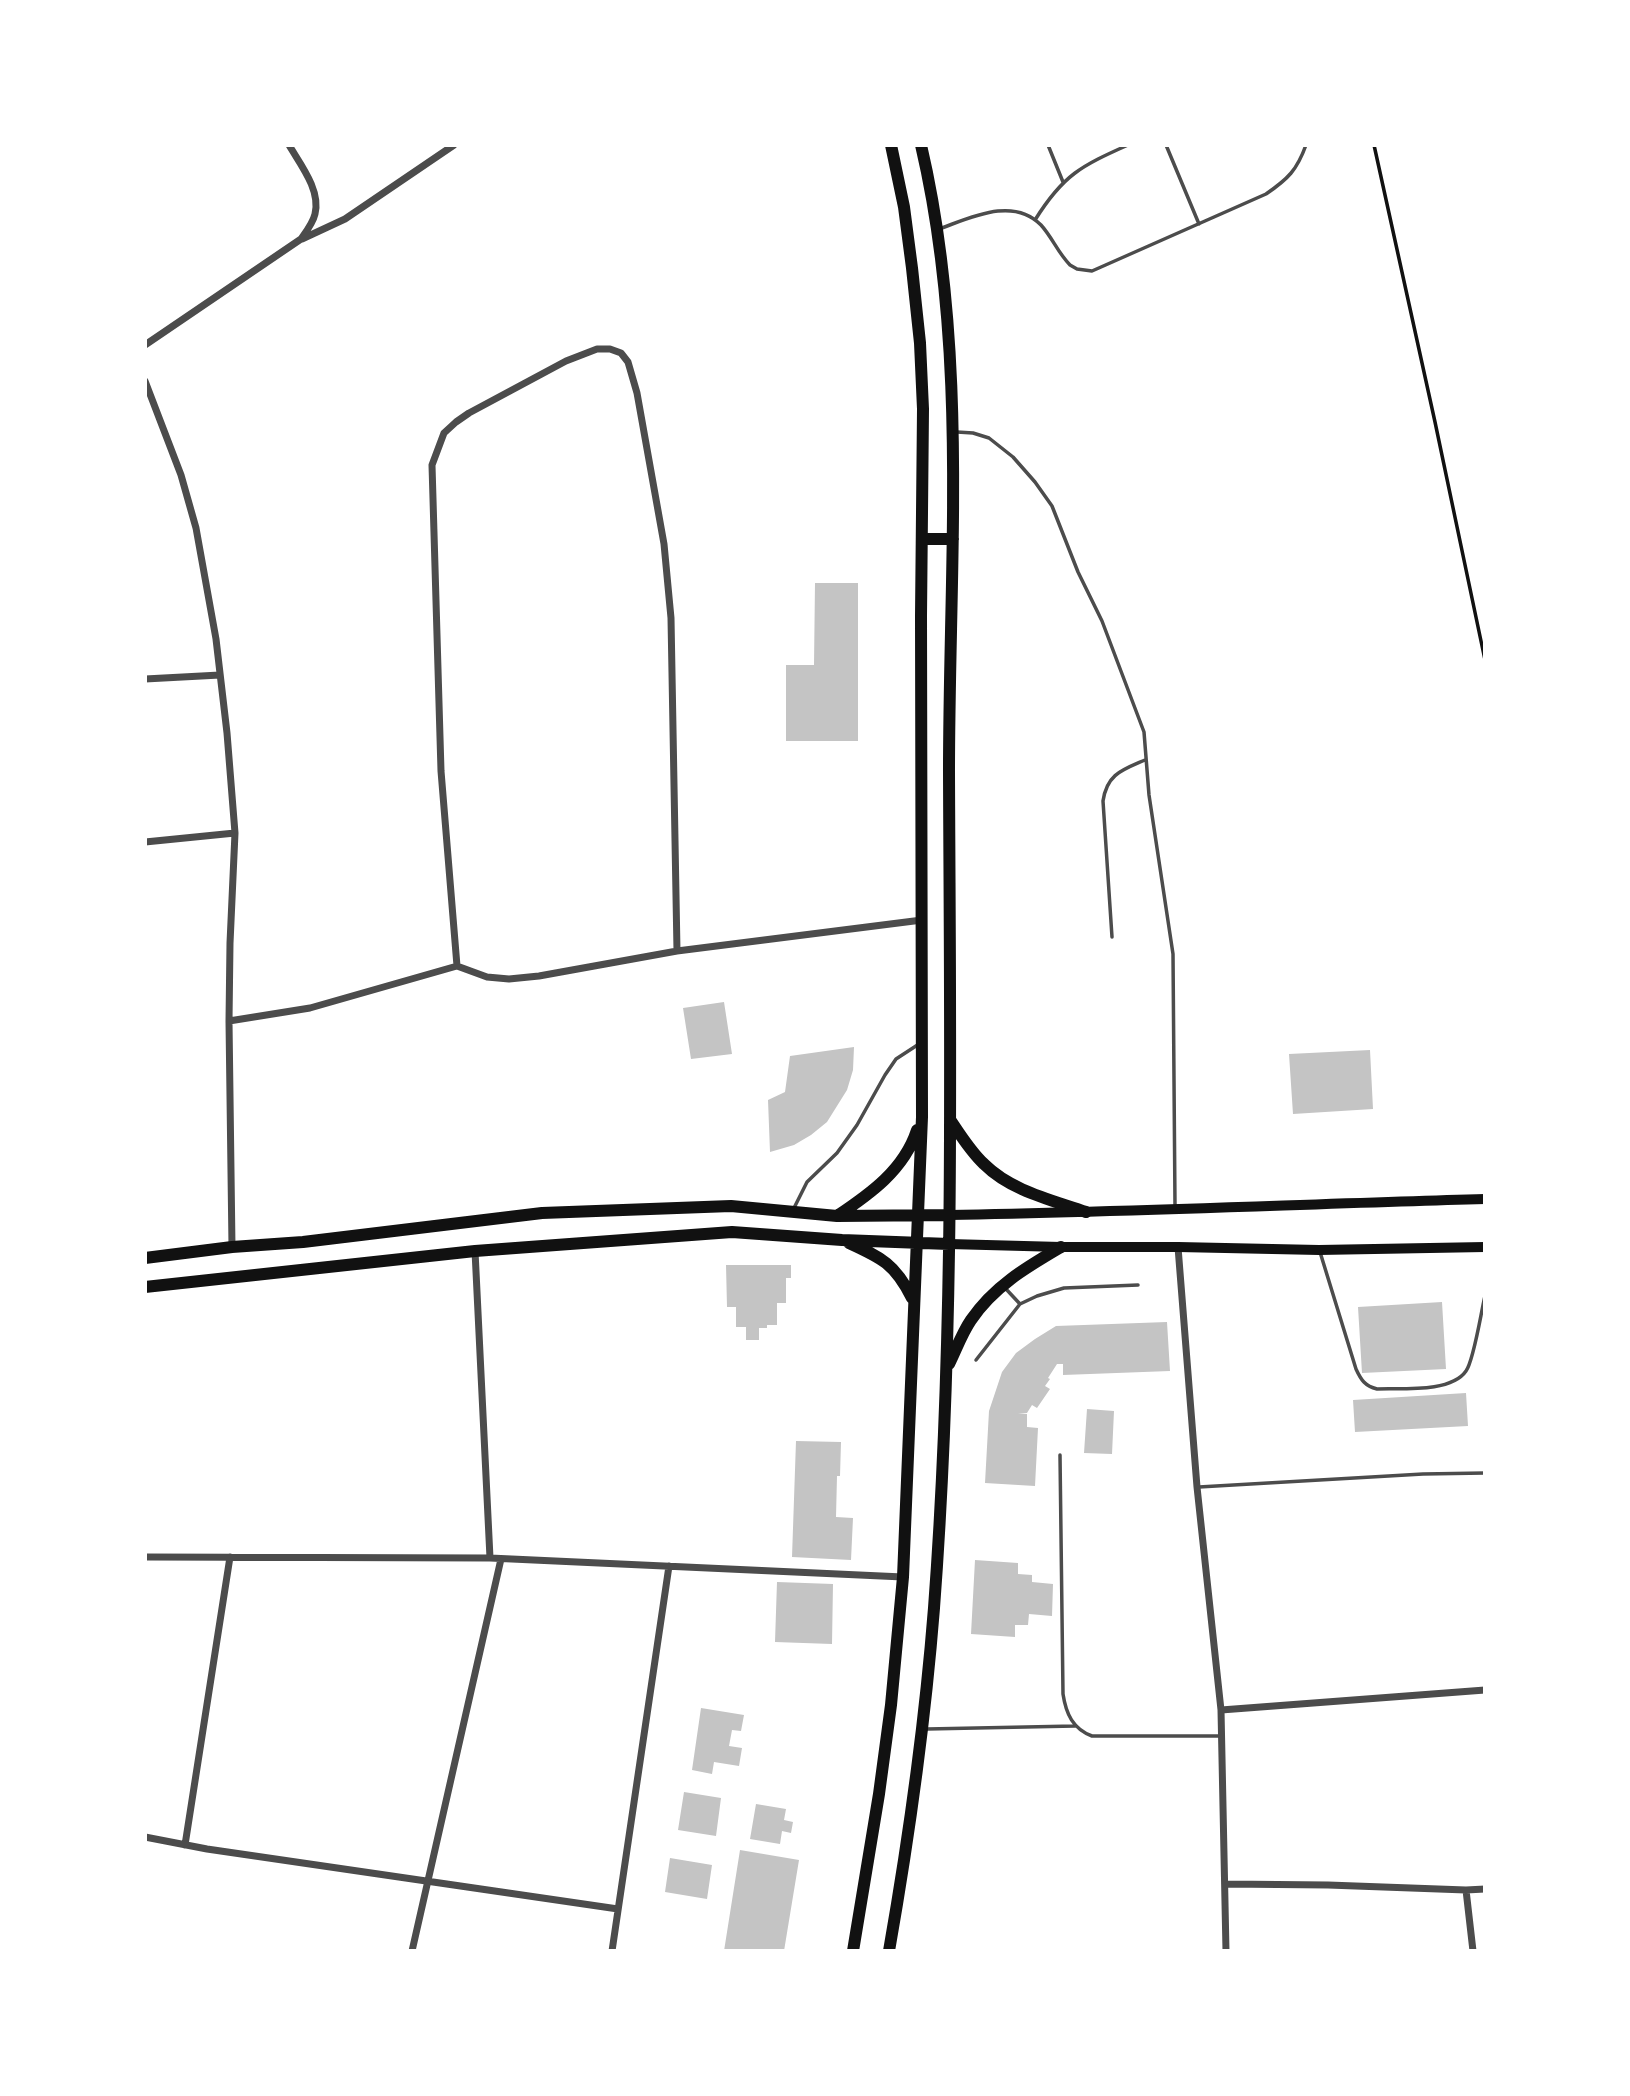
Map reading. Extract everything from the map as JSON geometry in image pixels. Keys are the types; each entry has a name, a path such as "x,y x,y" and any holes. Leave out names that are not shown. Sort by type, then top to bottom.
{"main road":[{"path":"853,1951 879,1794 903,1577 922,1117 923,409 920,342 904,207 891,145"},
{"path":"888,1951 922,1729 934,1608 947,1368 951,1121 949,680 953,539 952,432 950,349 937,229 921,145"},
{"path":"923,539 953,539"},
{"path":"837,1216 871,1192 905,1158 922,1117"},
{"path":"951,1121 985,1165 1002,1178 1024,1190 1086,1212"},
{"path":"145,1258 542,1213 731,1206 837,1216 917,1215 1485,1199"},
{"path":"145,1287 475,1251 732,1232 842,1240 1061,1247 1319,1250 1485,1247"},
{"path":"842,1240 884,1261 904,1282 914,1300"},
{"path":"947,1368 969,1323 982,1304 1027,1266 1061,1247"}],"street":[{"path":"289,145 308,177 315,197 316,213 301,239"},
{"path":"145,345 301,239 345,219 454,145"},
{"path":"457,967 441,771 432,465 444,433 462,418 566,361 597,349 610,349 621,353 628,362 637,393 664,544 671,618 677,951"},
{"path":"145,381 181,474 196,528 215,629 220,675 235,833 229,1021 232,1247"},
{"path":"145,679 220,675"},
{"path":"145,842 235,833"},
{"path":"229,1021 310,1008 457,967 487,977 539,976 677,951 923,920"},
{"path":"1178,1247 1197,1487 1221,1710 1226,1951"},
{"path":"475,1251 490,1558"},
{"path":"145,1557 490,1558 903,1577"},
{"path":"185,1845 230,1557"},
{"path":"412,1951 501,1559"},
{"path":"612,1951 669,1566"},
{"path":"1221,1710 1485,1689"},
{"path":"145,1837 618,1909"},
{"path":"1226,1884 1485,1889"},
{"path":"1466,1890 1473,1951"}],"lane":[{"path":"1048,145 1063,182"},
{"path":"1035,220 1048,199 1074,172 1128,145"},
{"path":"1166,145 1199,223"},
{"path":"937,229 983,213 1019,212 1042,226 1066,261 1077,269 1084,271 1099,268 1266,194 1285,181 1300,163 1306,145"},
{"path":"952,432 972,433 989,438 1013,457 1052,506 1102,621 1144,732 1149,795 1173,954 1175,1208"},
{"path":"1112,937 1103,802 1105,790 1111,779 1146,760"},
{"path":"792,1213 807,1182 837,1153 896,1059 921,1044"},
{"path":"1319,1250 1356,1369 1368,1387 1437,1387 1461,1377 1470,1365 1485,1296"},
{"path":"1002,1285 1020,1304"},
{"path":"976,1360 1020,1304 1037,1296 1064,1288 1138,1285"},
{"path":"1060,1455 1063,1695 1069,1718 1083,1733 1092,1736 1222,1736"},
{"path":"1197,1487 1485,1473"},
{"path":"922,1729 1075,1726"}],"path":[{"path":"1374,145 1485,660"}],"building":[{"path":"815,583 858,583 858,741 786,741 786,665 814,665"},
{"path":"724,1002 732,1054 691,1059 683,1008"},
{"path":"854,1047 853,1070 847,1090 827,1122 794,1145 770,1152 768,1100 785,1092 790,1056"},
{"path":"1370,1050 1373,1109 1293,1114 1289,1054"},
{"path":"726,1265 791,1265 791,1278 786,1278 786,1303 777,1303 777,1325 759,1328 759,1340 746,1340 746,1327 736,1327 736,1307 727,1307"},
{"path":"1442,1302 1446,1369 1362,1373 1358,1307"},
{"path":"1167,1322 1170,1371 1063,1375 1063,1364 1057,1364 1045,1386 1050,1389 1037,1408 1032,1405 1027,1413 1018,1413 1027,1414 1027,1427 1038,1428 1035,1486 985,1483 989,1411 1002,1372 1016,1353 1056,1326"},
{"path":"1466,1393 1468,1426 1355,1432 1353,1400"},
{"path":"1087,1409 1114,1411 1112,1454 1084,1453"},
{"path":"796,1441 841,1442 836,1517 853,1518 851,1560 792,1557"},
{"path":"975,1560 1018,1563 1018,1574 1032,1575 1032,1582 1053,1584 1052,1616 1029,1614 1028,1625 1015,1625 1015,1637 971,1634"},
{"path":"777,1582 833,1584 832,1644 775,1642"},
{"path":"701,1708 744,1715 741,1731 732,1730 729,1746 742,1748 739,1766 714,1762 712,1774 692,1770"},
{"path":"684,1792 721,1798 716,1836 678,1830"},
{"path":"756,1804 786,1809 784,1820 793,1822 791,1833 782,1831 780,1844 750,1839"},
{"path":"740,1850 799,1860 784,1951 724,1951"},
{"path":"670,1858 712,1865 707,1899 665,1892"}]}
